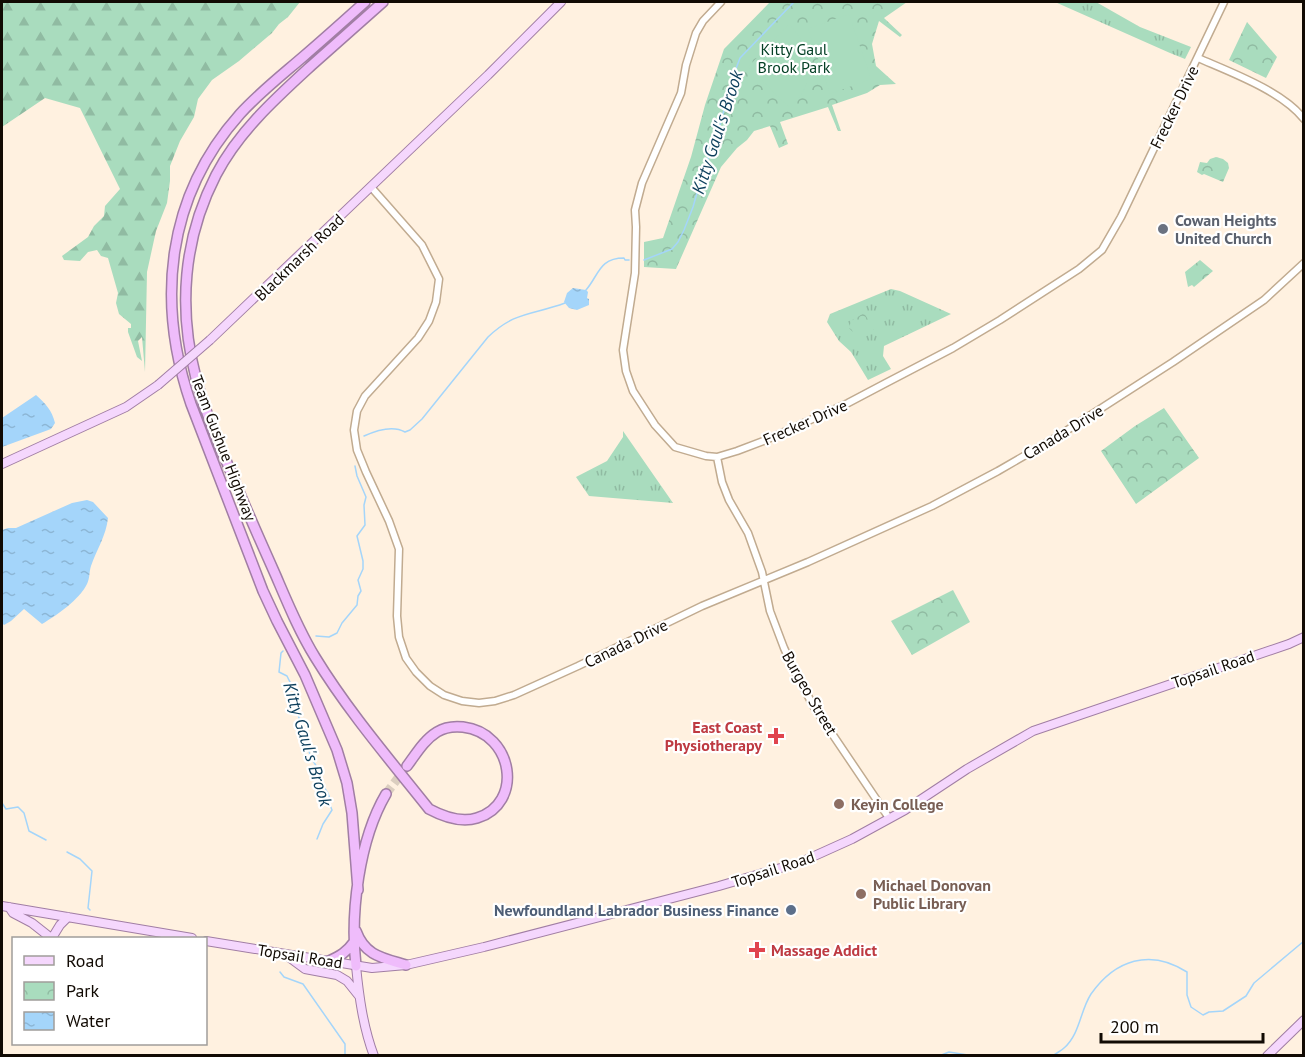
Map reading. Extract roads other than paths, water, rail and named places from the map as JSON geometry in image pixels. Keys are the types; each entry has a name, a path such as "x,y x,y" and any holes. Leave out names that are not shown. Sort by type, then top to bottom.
{"highway":[{"name":"Team Gushue Highway","path":"358,890 352,813 343,769 327,725 263,591 187,391 172,321 171,287 179,227 190,193 219,141 240,114 365,2"},
{"name":"Team Gushue Highway","path":"382,2 266,107 217,173 199,212 190,251 186,319 192,363 201,396 246,508 301,633 315,658 370,736 429,809 460,820 471,820 496,807 506,786 507,769 504,755 492,739 472,728 458,726 444,728 435,733 407,766"},
{"path":"356,966 354,926 358,890 372,822 386,794"},
{"path":"354,926 363,946 371,953 406,965"},
{"path":"329,961 342,955 354,942"}],"main road":[{"name":"Blackmarsh Road","path":"2,464 126,407 158,385 210,340 371,188 561,2"},
{"name":"Topsail Road","path":"207,941 372,968 406,965 484,947 779,870 829,850 905,810 967,769 1033,731 1304,638"},
{"path":"5,906 181,937"},
{"path":"5,906 50,937"},
{"path":"53,937 68,917"},
{"path":"284,954 305,969 337,975 347,981 360,997"},
{"path":"356,966 368,1040 374,1056"},
{"path":"360,997 363,977 372,968"},
{"path":"1267,1056 1304,1020"}],"street":[{"path":"717,457 675,447 655,425 633,391 626,371 623,350 635,267 635,210 642,183 681,93 686,65 696,33 703,21 721,2"},
{"name":"Frecker Drive","path":"717,457 766,440 848,403 953,348 1000,321 1079,269 1102,250 1121,217 1224,2"},
{"path":"1198,58 1269,90 1287,102 1304,118"},
{"name":"Canada Drive","path":"371,188 422,245 439,279 436,302 429,321 418,338 365,396 357,411 354,430 357,450 399,549 397,616 399,637 406,658 430,686 444,695 462,701 479,703 514,695 702,606 808,562 932,506 998,471 1055,438 1173,362 1264,300 1304,263"},
{"name":"Burgeo Street","path":"717,457 722,482 729,500 748,533 762,572 773,619 796,674 814,706 889,818"}],"water":[{"path":"573,288 588,292 589,305 577,310 569,308 564,302 567,293"},
{"path":"36,395 48,407 55,423 51,429 2,447 2,418"},
{"path":"87,500 93,502 108,518 84,590 67,607 42,624 24,609 4,625 2,623 2,530 16,528 72,503"}],"waterway":[{"name":"Kitty Gaul's Brook","path":"644,260 672,249 678,242 693,207 740,58 794,2"},
{"name":"Kitty Gaul's Brook","path":"586,290 604,264 616,259 629,260"},
{"name":"Kitty Gaul's Brook","path":"364,436 385,429 405,432 410,430 422,419 488,337 516,318 565,303"},
{"name":"Kitty Gaul's Brook","path":"316,636 329,637 337,633 357,605 361,591 358,580 363,569 363,561 357,536 365,525 366,497 355,466"},
{"name":"Kitty Gaul's Brook","path":"283,651 279,672 287,676 296,694 294,701 311,758 319,770 318,780 329,796 332,810 317,839"},
{"path":"2,803 6,809 18,807 24,813 29,831 46,840"},
{"path":"67,852 80,859 92,871 88,908 90,910"},
{"path":"1053,1056 1064,1048 1073,1036 1084,1008 1100,982 1122,966 1147,959 1173,965 1187,972 1187,995 1191,1007 1203,1015 1223,1011 1246,996 1254,983 1304,941"},
{"name":"Kitty Gaul's Brook","path":"280,972 284,977 303,984 345,1044 345,1056"},
{"path":"939,1056 949,1052 974,1056"}],"tunnel":[{"path":"386,794 407,766"}],"place":[{"name":"Cowan Heights United Church","path":"1163,229"},
{"name":"East Coast Physiotherapy","path":"776,736"},
{"name":"Keyin College","path":"839,804"},
{"name":"Michael Donovan Public Library","path":"861,894"},
{"name":"Newfoundland Labrador Business Finance","path":"791,910"},
{"name":"Massage Addict","path":"757,950"}],"park label":[{"name":"Kitty Gaul Brook Park","path":"794,58"}]}
